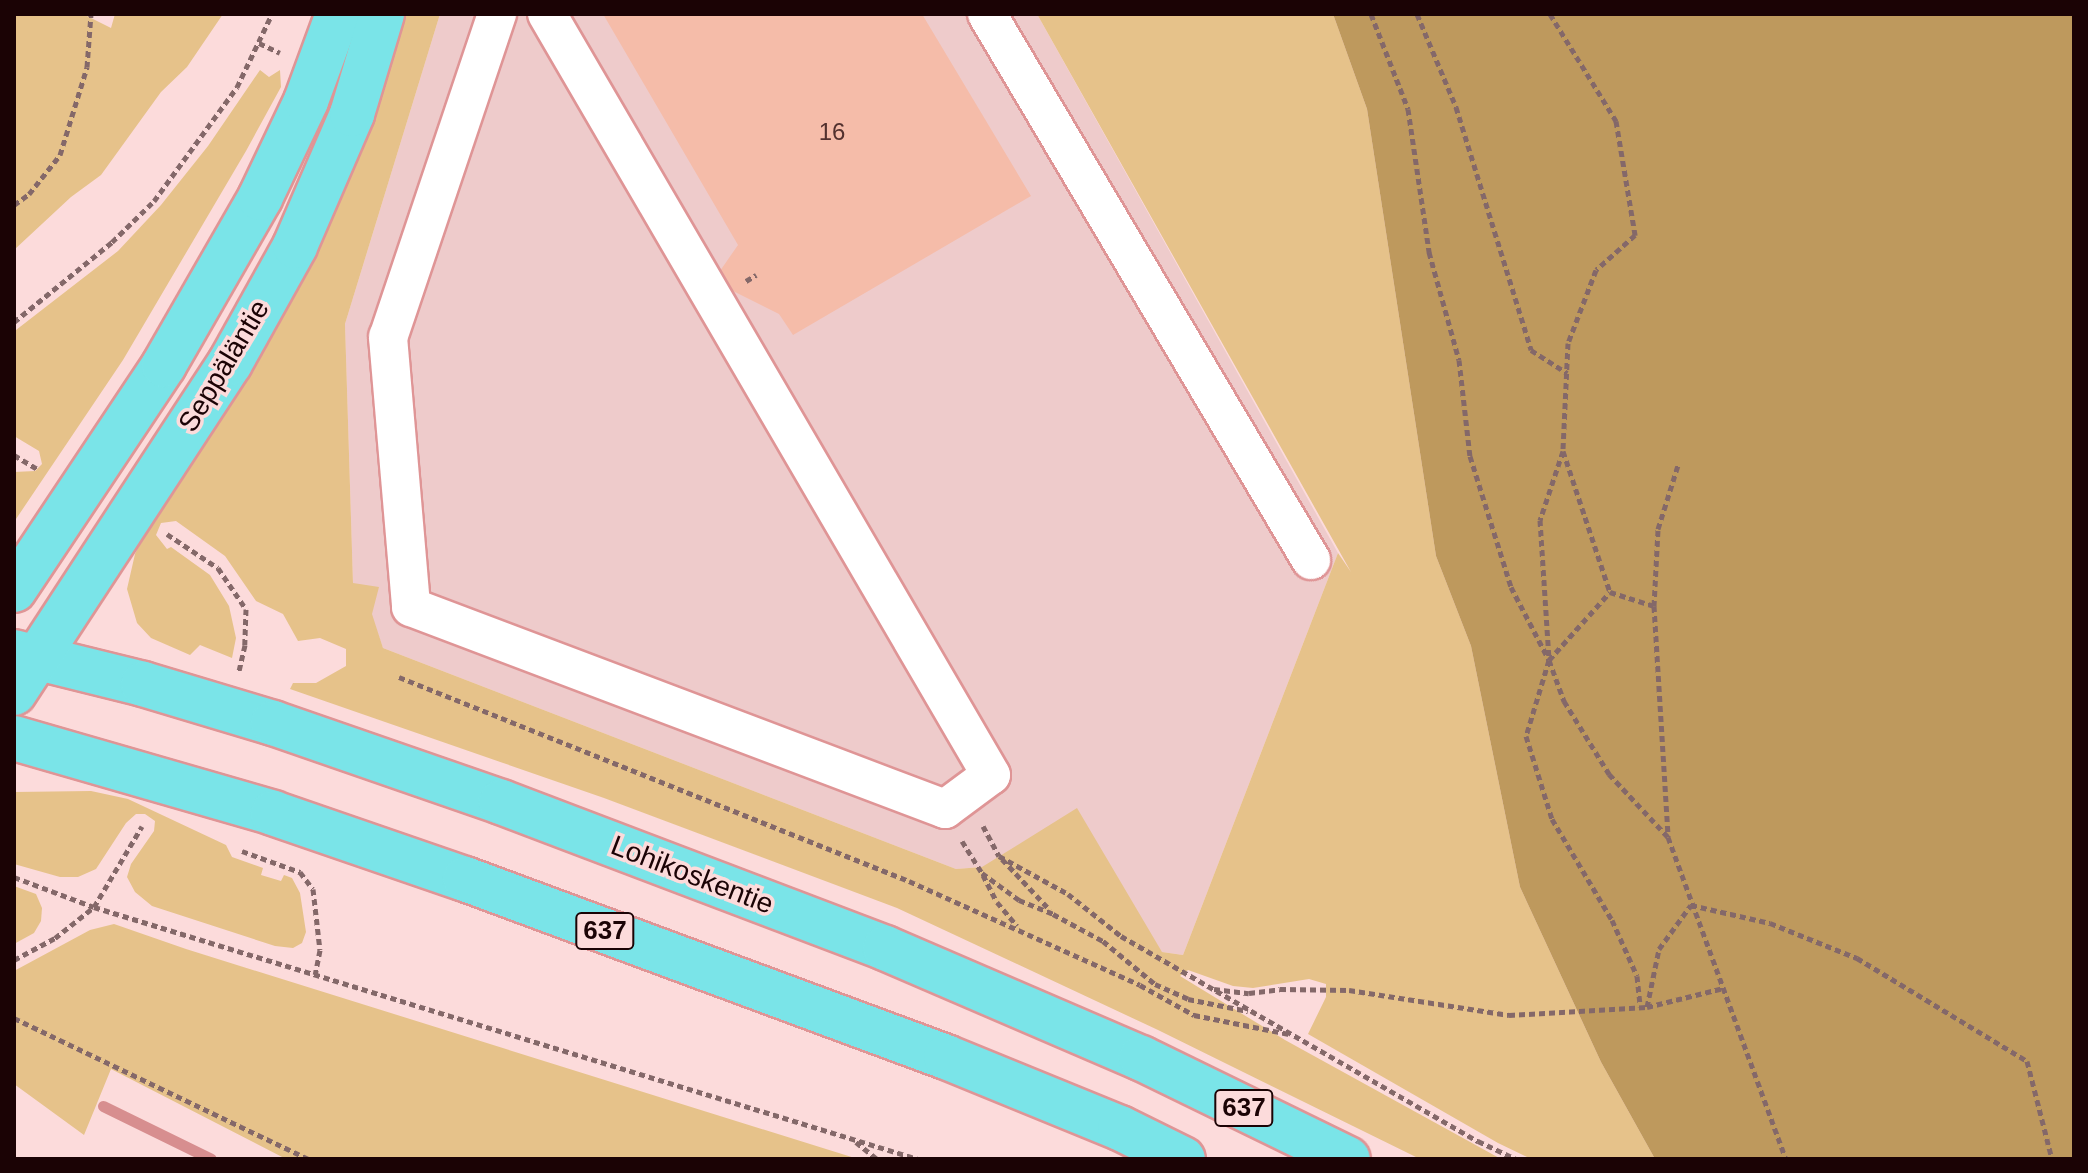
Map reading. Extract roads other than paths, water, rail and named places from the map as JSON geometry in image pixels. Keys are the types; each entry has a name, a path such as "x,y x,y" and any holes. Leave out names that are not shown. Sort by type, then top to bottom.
{"main road":[{"name":"Seppäläntie","path":"14,590 164,365 260,198 306,101 338,14"},
{"name":"Seppäläntie","path":"22,668 230,363 295,246 352,114 382,14"},
{"name":"Lohikoskentie","path":"22,668 143,684 273,723 501,802 885,948 1141,1058 1348,1159"},
{"name":"637","path":"14,738 273,813 465,879 946,1057 1120,1128 1183,1159"}],"lane":[{"path":"497,14 388,337 411,607 968,793 547,14"},
{"path":"987,14 1311,560"}],"waterway":[{"path":"103,1106 211,1159"}]}
